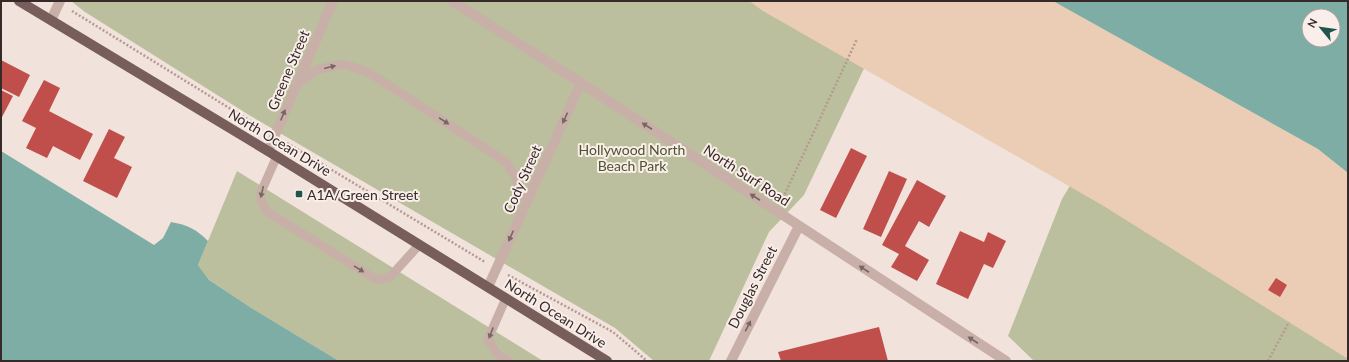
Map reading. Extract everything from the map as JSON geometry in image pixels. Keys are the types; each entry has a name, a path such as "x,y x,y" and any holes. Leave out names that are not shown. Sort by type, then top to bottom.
{"main road":[{"name":"North Ocean Drive","path":"19,1 272,154 607,361"}],"street":[{"name":"Greene Street","path":"272,154 274,136 333,1"},
{"name":"North Surf Road","path":"452,1 581,83 1006,361"},
{"path":"51,20 60,2"},
{"name":"Cody Street","path":"488,287 581,83"},
{"name":"Douglas Street","path":"730,361 799,226"}],"lane":[{"path":"296,85 316,70 343,64 368,72 505,161 514,174 527,201"},
{"path":"272,154 261,192 261,201 266,211 377,280 390,277 419,245"},
{"path":"506,298 488,339 496,353 509,361"}],"path":[{"path":"60,2 274,136 496,268 613,332 647,361"},
{"path":"776,211 857,39"},
{"path":"1268,361 1289,322"}],"green space":[{"name":"Hollywood North Beach Park","path":"71,1 896,1 804,195 769,232 709,361 654,361 615,328 249,115 85,12"},
{"path":"1149,54 1348,173 1348,361 1034,361 1008,336 1062,199"},
{"path":"237,171 543,361 339,361 253,309 209,280 198,265"}],"sand":[{"path":"749,1 1053,1 1318,149 1348,173 1348,359 1102,205 763,11"}],"water":[{"path":"1053,1 1348,1 1348,173 1318,149"},
{"path":"1,151 154,245 163,238 171,222 187,226 200,233 208,241 198,265 209,280 253,309 339,361 1,361"}],"building":[{"path":"1,60 30,75 19,97 1,88"},
{"path":"44,80 60,88 49,111 93,134 80,160 53,146 47,158 26,148 36,128 22,121"},
{"path":"1,90 13,96 1,119"},
{"path":"109,129 125,137 114,158 132,167 117,198 83,181"},
{"path":"851,148 867,156 836,218 820,210"},
{"path":"889,171 907,179 881,237 863,229"},
{"path":"917,180 946,196 929,227 919,221 905,246 929,260 917,281 891,267 899,254 882,245"},
{"path":"960,231 984,242 988,232 1006,241 993,268 984,264 968,299 936,284"},
{"path":"1276,278 1287,285 1280,297 1268,290"},
{"path":"879,327 888,361 781,361 778,352"}],"place":[{"name":"A1A/Green Street","path":"299,194"}]}
